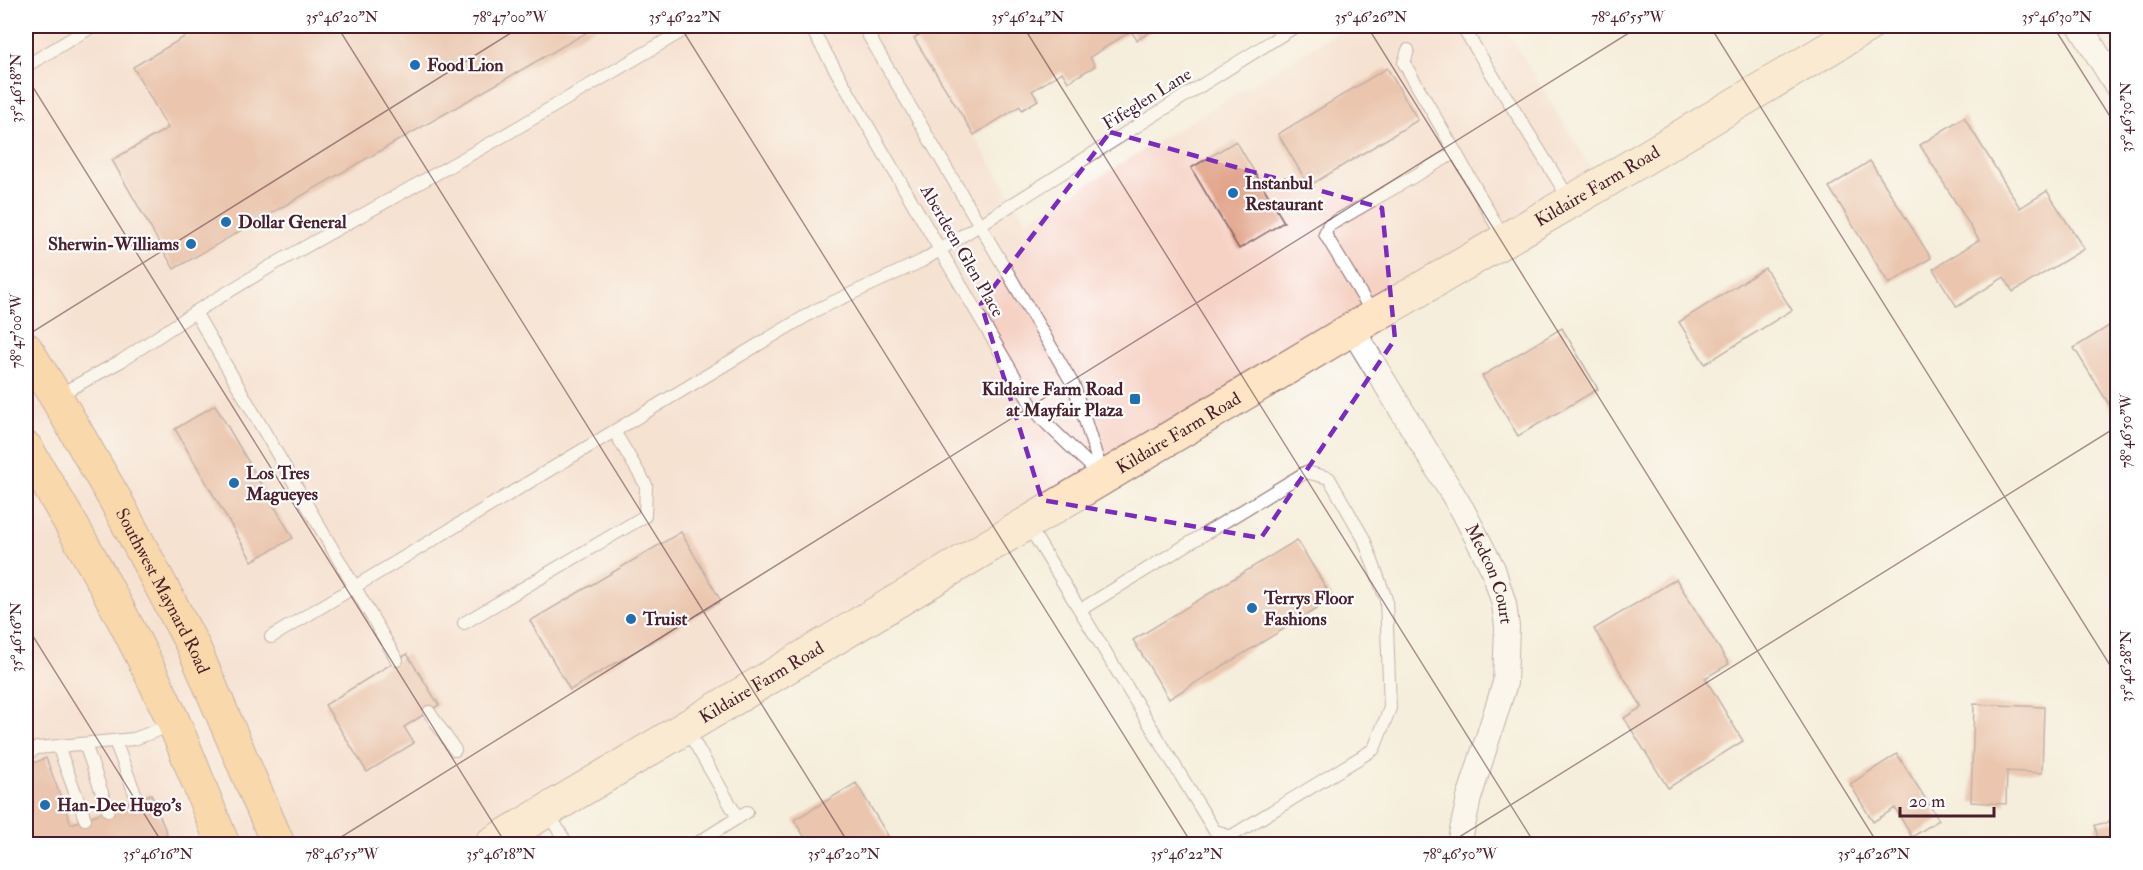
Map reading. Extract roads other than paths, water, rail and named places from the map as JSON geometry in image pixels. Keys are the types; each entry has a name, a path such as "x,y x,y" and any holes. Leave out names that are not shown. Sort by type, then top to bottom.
{"main road":[{"name":"Kildaire Farm Road","path":"492,844 1363,323 1867,26"},
{"name":"Southwest Maynard Road","path":"26,349 41,394 116,501 194,648 278,844"},
{"path":"26,448 58,501 128,629 165,703 223,844"}],"street":[{"path":"2080,26 2118,88"},
{"name":"Medcon Court","path":"1363,323 1493,569 1504,604 1507,627 1505,683 1469,798 1459,844"}],"lane":[{"path":"26,66 93,26"},
{"path":"41,394 121,361 195,312 271,266 498,139 692,26"},
{"name":"Aberdeen Glen Place","path":"810,26 1034,409 1103,478"},
{"path":"863,26 1074,386 1103,478"},
{"name":"Fifeglen Lane","path":"271,637 816,310 922,261 1296,26"},
{"path":"1462,26 1571,201"},
{"path":"1408,50 1404,63 1505,240"},
{"path":"1363,323 1325,234 1328,226 1456,153"},
{"path":"195,312 397,660"},
{"path":"465,623 645,516 646,485 615,431"},
{"path":"1028,524 1080,610 1214,830 1230,837 1374,749 1390,708 1386,599 1364,539 1329,478 1306,472 1080,610"},
{"path":"429,712 455,750"},
{"path":"26,754 37,748 134,739 174,724"},
{"path":"686,728 742,815 696,844"},
{"path":"115,741 137,799"},
{"path":"85,744 108,810"},
{"path":"58,746 85,819"},
{"path":"547,812 567,844"}],"place":[{"name":"Food Lion","path":"415,65"},
{"name":"Instanbul Restaurant","path":"1233,193"},
{"name":"Dollar General","path":"226,222"},
{"name":"Sherwin-Williams","path":"191,244"},
{"name":"Kildaire Farm Road at Mayfair Plaza","path":"1135,399"},
{"name":"Los Tres Magueyes","path":"234,483"},
{"name":"Terrys Floor Fashions","path":"1252,608"},
{"name":"Truist","path":"631,619"},
{"name":"Han-Dee Hugo's","path":"45,805"}]}
